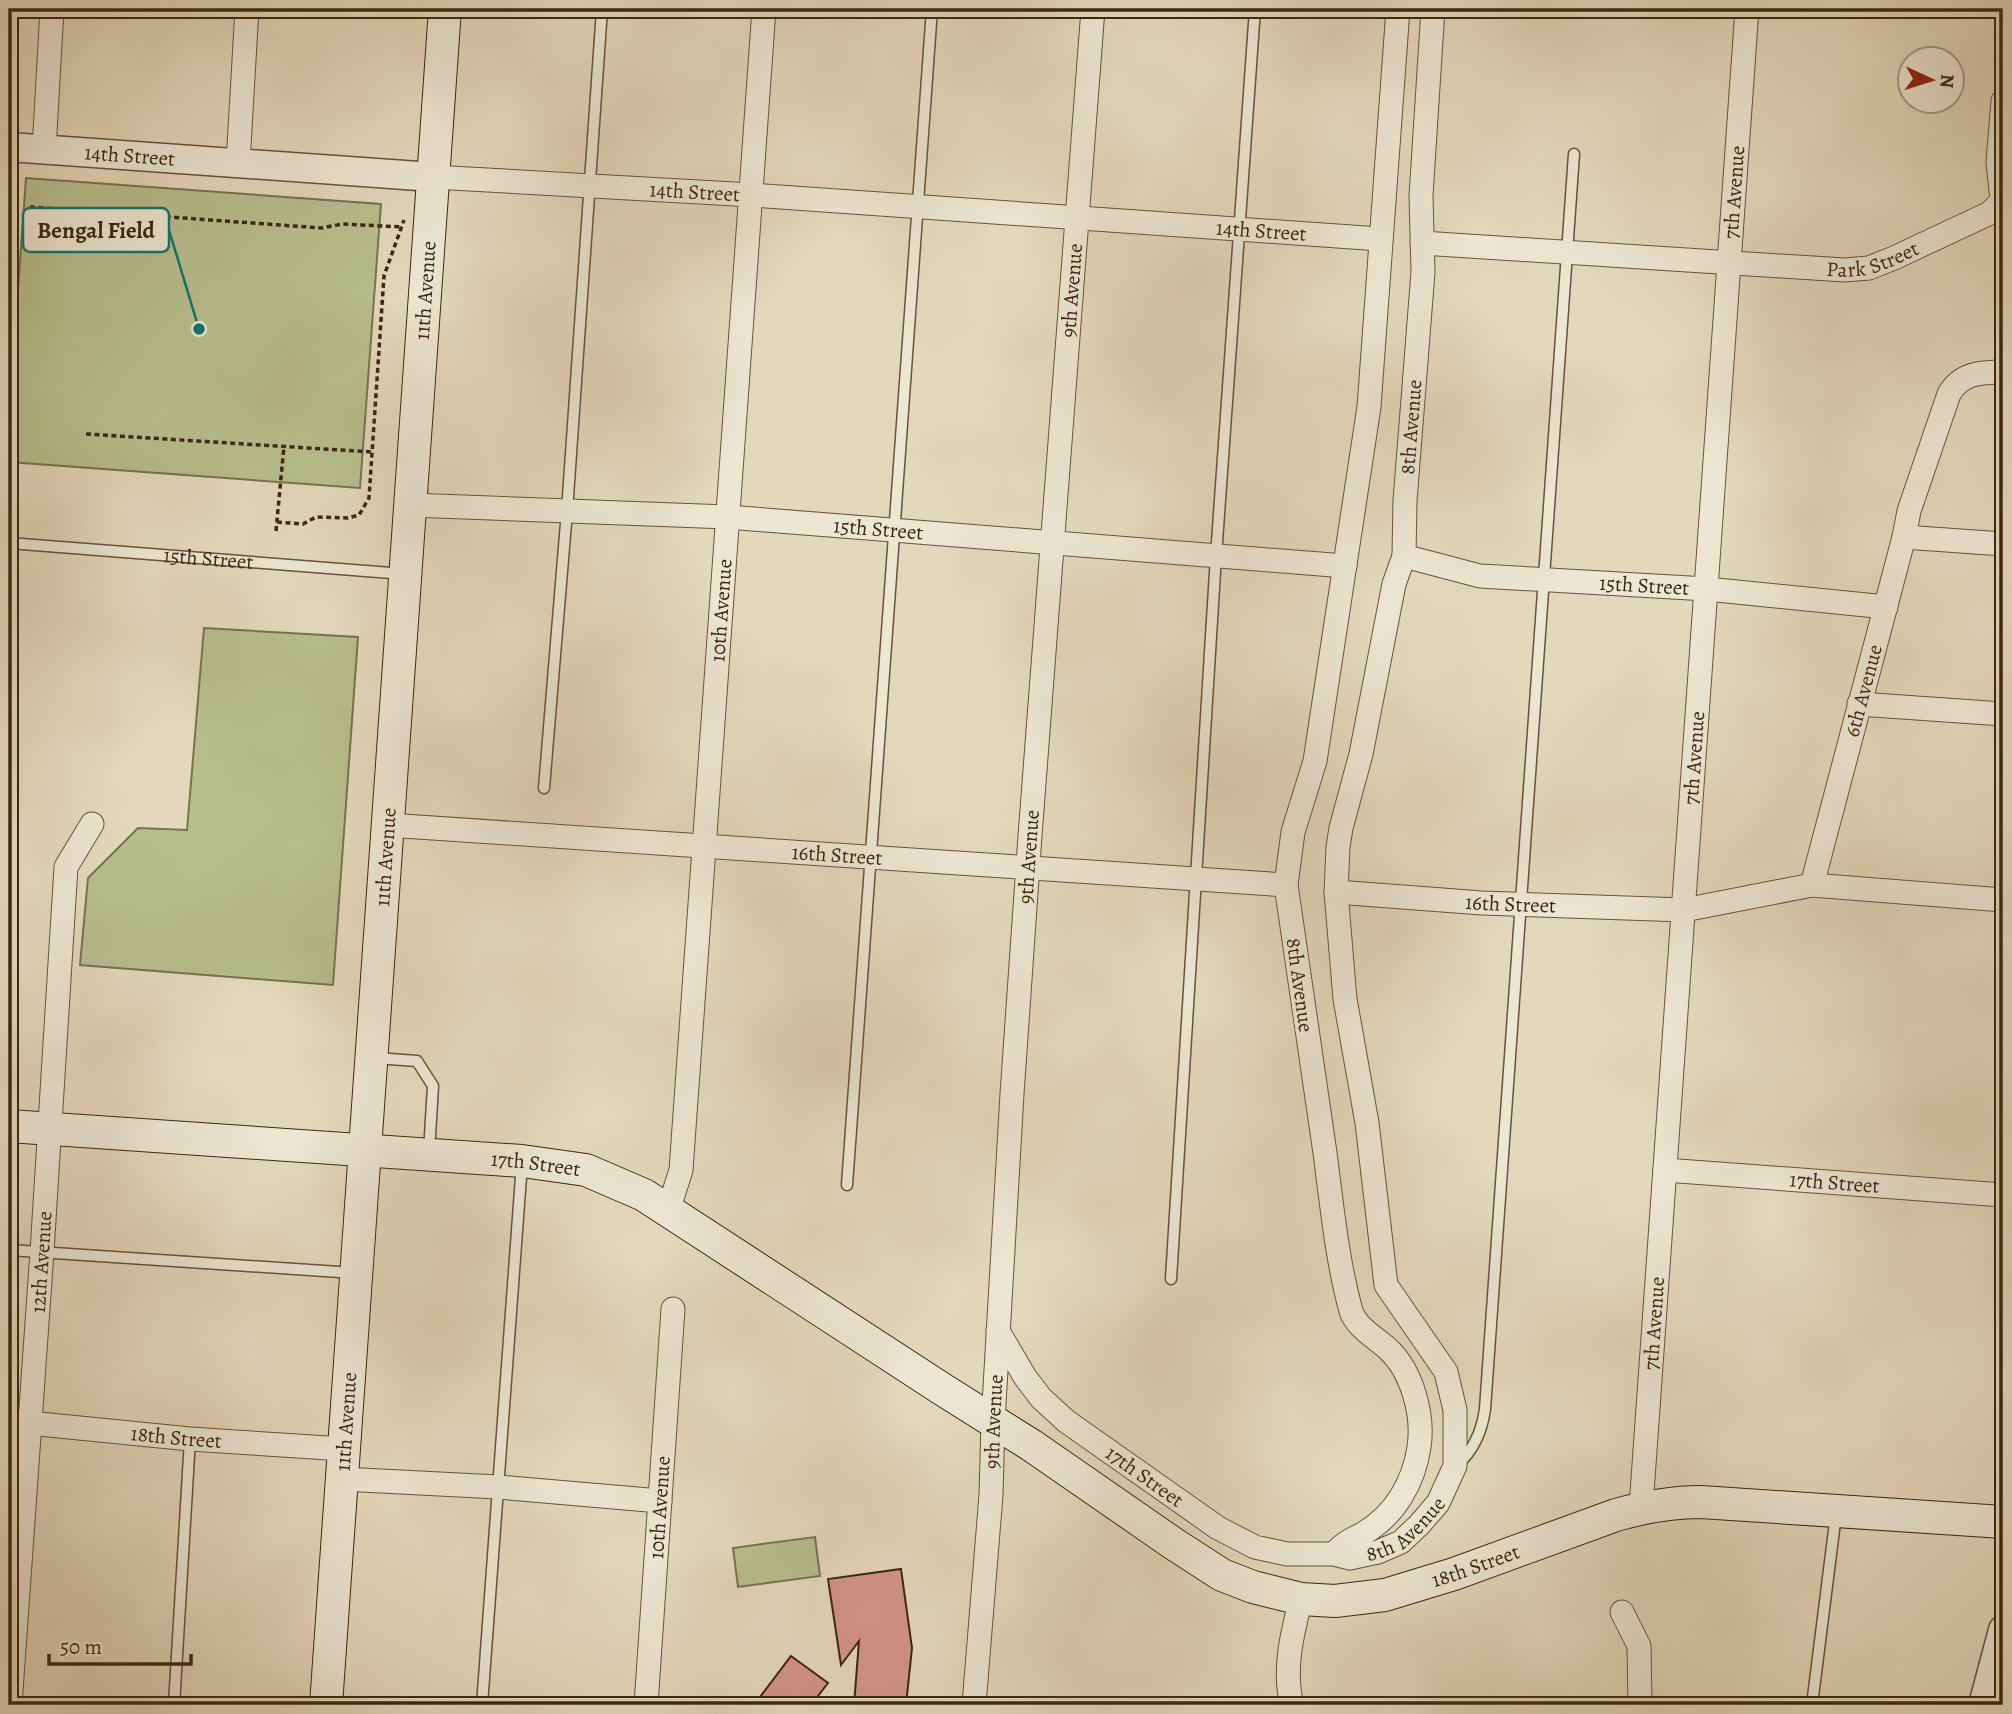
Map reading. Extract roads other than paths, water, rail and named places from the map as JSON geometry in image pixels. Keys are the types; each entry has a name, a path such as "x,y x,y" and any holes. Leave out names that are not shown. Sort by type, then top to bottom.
{"main road":[{"name":"11th Avenue","path":"326,1705 445,9"},
{"name":"17th Street","path":"9,1126 522,1161 586,1170 644,1195 993,1422"},
{"name":"18th Street","path":"993,1422 1031,1445 1174,1545 1222,1574 1253,1587 1301,1599 1335,1601 1385,1595 1454,1574 1641,1507 1701,1502 2003,1522"}],"street":[{"path":"44,150 52,9"},
{"path":"238,163 247,9"},
{"name":"10th Avenue","path":"668,1211 681,1170 764,9"},
{"name":"9th Avenue","path":"974,1705 991,1494 998,1331 1028,868 1093,9"},
{"name":"8th Avenue","path":"1398,9 1369,407 1315,761 1293,832 1286,885 1339,1253 1352,1314 1402,1366 1418,1406 1419,1447 1410,1481 1401,1499 1376,1525 1344,1543 1334,1554 1350,1558 1378,1552 1401,1542 1438,1503 1455,1466 1455,1410 1446,1372 1386,1285 1367,1123 1345,999 1336,892 1341,828 1361,754 1394,584 1404,556 1405,501 1423,272 1421,196 1433,9"},
{"name":"7th Avenue","path":"1641,1507 1747,9"},
{"path":"2003,101 1998,162 2003,200"},
{"name":"14th Street","path":"9,147 1380,239"},
{"name":"Park Street","path":"1729,264 1844,270 1869,268 1990,213 2003,200"},
{"path":"1422,243 1729,264"},
{"name":"6th Avenue","path":"1812,886 1909,511 1949,394 1955,383 1964,377 1982,372 2003,372"},
{"name":"15th Street","path":"410,505 728,517 1345,566"},
{"path":"1904,537 2003,544"},
{"name":"15th Street","path":"1404,556 1480,576 1707,589 1886,607"},
{"path":"1859,704 2003,714"},
{"name":"12th Avenue","path":"10,1705 19,1422 42,1252 66,867 92,824"},
{"name":"16th Street","path":"388,825 1286,885"},
{"path":"1684,910 1812,886 2003,900"},
{"name":"16th Street","path":"1336,892 1482,903 1684,910"},
{"name":"17th Street","path":"1665,1170 2003,1195"},
{"name":"10th Avenue","path":"646,1705 674,1309"},
{"name":"17th Street","path":"998,1331 1025,1377 1041,1398 1066,1421 1218,1528 1238,1540 1276,1552 1334,1554"},
{"name":"18th Street","path":"19,1422 190,1439 498,1487 660,1500"},
{"path":"1292,1705 1288,1689 1288,1670 1291,1636 1301,1599"},
{"path":"1622,1612 1639,1646 1640,1705"},
{"path":"1983,1705 2003,1629"}],"lane":[{"path":"544,788 567,511 602,9"},
{"path":"847,1185 932,9"},
{"path":"1171,1279 1216,556 1255,9"},
{"path":"1455,1466 1472,1448 1483,1422 1569,253 1574,153"},
{"name":"15th Street","path":"9,543 405,575"},
{"path":"372,1058 417,1060 433,1086 429,1155"},
{"path":"482,1705 522,1161"},
{"path":"9,1250 356,1273"},
{"path":"174,1705 190,1439"},
{"path":"1812,1705 1836,1511"}],"place":[{"name":"Bengal Field","path":"199,329"}]}
